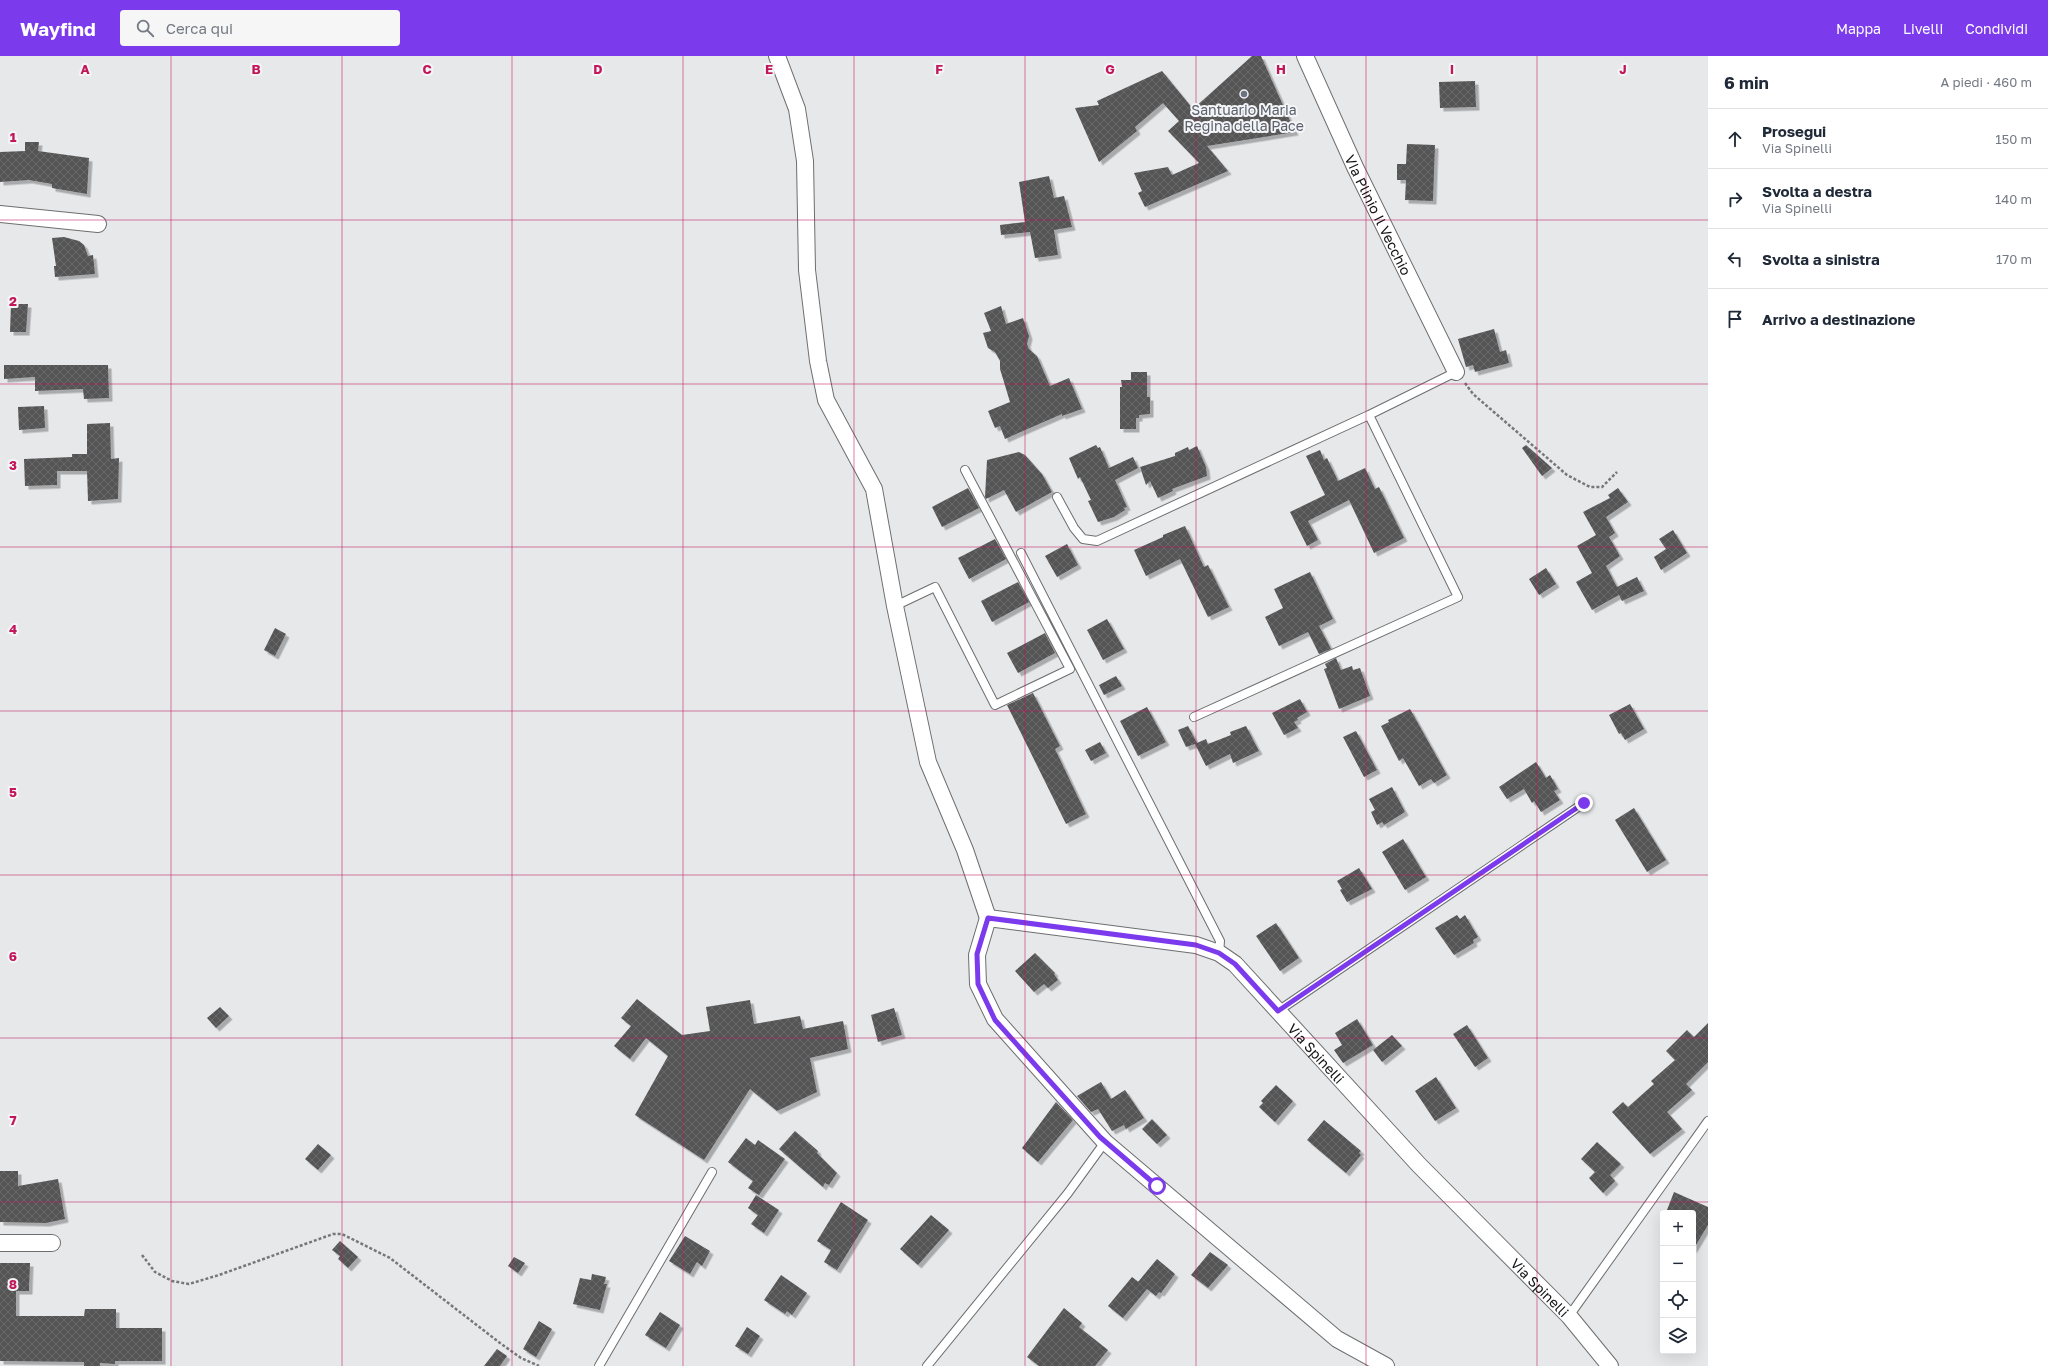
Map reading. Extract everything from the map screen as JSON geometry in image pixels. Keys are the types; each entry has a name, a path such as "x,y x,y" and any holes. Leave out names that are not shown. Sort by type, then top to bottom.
{"street":[{"path":"777,56 797,109 805,161 807,270 818,361 826,400 874,489 895,606 928,762 965,850 988,918 977,954 978,984 995,1020 1105,1142 1337,1339 1386,1366"},
{"name":"VIa Plinio Il Vecchio","path":"1305,56 1355,167 1456,372"},
{"path":"0,214 98,224"},
{"name":"Via Spinelli","path":"988,918 1196,945 1219,953 1235,964 1419,1165 1569,1316 1610,1366"},
{"path":"0,1243 52,1243"}],"lane":[{"path":"1057,497 1074,528 1084,539 1097,540 1369,415 1456,372"},
{"path":"1194,717 1458,597 1369,415"},
{"path":"895,606 935,587 995,705 1070,669 965,470"},
{"path":"1021,553 1220,941 1219,953"},
{"path":"1278,1011 1584,803"},
{"path":"1569,1316 1708,1121"},
{"path":"927,1366 1068,1193 1105,1142"},
{"path":"599,1366 712,1172"}],"path":[{"path":"1456,372 1473,394 1567,475 1590,487 1602,487 1617,472"},
{"path":"142,1255 155,1272 172,1282 189,1284 219,1276 333,1234 342,1234 390,1258 500,1343 521,1358 539,1366"}],"building":[{"path":"1252,56 1261,56 1295,132 1207,146 1228,171 1145,207 1138,193 1142,191 1134,173 1168,167 1172,175 1199,163 1168,131 1179,121 1163,103 1135,127 1137,131 1099,162 1075,108 1099,105 1097,101 1162,71 1193,109"},
{"path":"1475,81 1476,107 1440,108 1439,82"},
{"path":"25,142 39,142 38,151 89,158 87,194 52,188 52,184 29,180 0,182 0,152 25,151"},
{"path":"1407,144 1435,145 1433,201 1405,200 1406,180 1397,180 1397,164 1406,164"},
{"path":"1049,176 1054,198 1064,196 1072,227 1054,230 1058,255 1035,258 1030,232 1001,235 1000,225 1025,222 1019,182"},
{"path":"64,237 79,241 84,245 88,256 93,255 95,274 55,277 54,266 56,266 52,238"},
{"path":"11,304 28,304 26,332 10,332"},
{"path":"1001,306 1006,324 1023,318 1029,336 1027,344 1029,349 1037,356 1050,386 1069,378 1082,409 1062,416 1062,414 1005,439 1000,426 995,428 988,411 1010,402 1000,369 1000,361 995,352 988,348 983,333 991,331 984,313"},
{"path":"1494,329 1500,352 1506,350 1509,363 1475,372 1473,365 1466,367 1458,339"},
{"path":"4,365 108,365 109,398 84,399 83,389 35,391 35,377 4,379"},
{"path":"1131,372 1147,372 1147,397 1150,397 1150,414 1139,415 1139,418 1136,418 1136,429 1120,429 1121,380 1131,380"},
{"path":"44,406 45,428 19,430 18,407"},
{"path":"110,423 111,459 119,458 118,499 88,501 87,471 57,471 57,485 25,486 24,459 72,457 72,454 87,454 87,424"},
{"path":"1096,445 1098,448 1100,447 1109,468 1133,457 1138,468 1115,480 1127,507 1124,508 1125,510 1114,517 1098,522 1088,501 1091,500 1080,477 1078,479 1069,458"},
{"path":"1526,445 1552,468 1542,476 1522,448"},
{"path":"1197,446 1206,467 1207,476 1172,489 1173,491 1158,498 1150,481 1146,485 1140,467 1175,456 1175,453 1188,447 1189,450"},
{"path":"1320,450 1324,460 1327,458 1338,481 1365,468 1375,489 1379,487 1404,538 1374,553 1349,500 1308,521 1318,540 1307,546 1290,512 1325,495 1306,456"},
{"path":"1019,452 1025,455 1042,474 1052,492 1016,512 1004,490 986,499 985,497 987,460"},
{"path":"968,488 979,508 942,527 932,507"},
{"path":"1618,488 1628,502 1606,517 1615,533 1609,537 1620,556 1606,566 1617,587 1637,577 1644,591 1622,601 1619,595 1592,610 1576,582 1592,573 1577,546 1596,535 1583,512 1610,498 1608,495"},
{"path":"1185,526 1204,567 1208,565 1229,607 1208,617 1180,559 1146,576 1134,550 1163,537 1163,535"},
{"path":"1673,530 1687,553 1661,570 1654,557 1666,549 1659,539"},
{"path":"995,539 1006,559 969,579 958,558"},
{"path":"1067,544 1078,565 1057,577 1045,556"},
{"path":"1546,568 1556,584 1539,595 1529,579"},
{"path":"1310,572 1333,619 1319,626 1331,649 1319,654 1308,632 1279,646 1265,617 1283,608 1274,589"},
{"path":"1018,582 1029,602 992,622 981,601"},
{"path":"1107,619 1124,649 1103,660 1087,630"},
{"path":"275,628 286,634 275,656 264,650"},
{"path":"1045,633 1055,653 1018,673 1007,653"},
{"path":"1336,658 1341,670 1352,666 1353,670 1360,668 1370,696 1339,709 1324,669 1327,668 1325,664"},
{"path":"1116,676 1122,686 1104,695 1099,685"},
{"path":"1033,693 1060,746 1055,749 1086,814 1066,824 1007,705"},
{"path":"1300,699 1307,712 1297,718 1298,720 1294,722 1298,728 1284,735 1272,713"},
{"path":"1630,704 1644,729 1625,740 1621,733 1619,734 1609,715"},
{"path":"1147,707 1166,742 1138,756 1120,721"},
{"path":"1410,709 1447,775 1434,783 1431,779 1419,786 1403,758 1399,761 1381,726 1389,722 1388,720"},
{"path":"1188,726 1197,743 1206,739 1208,744 1231,735 1230,732 1246,726 1259,751 1233,763 1230,754 1206,766 1195,744 1186,747 1178,730"},
{"path":"1356,731 1377,770 1364,777 1343,737"},
{"path":"1100,742 1106,753 1091,761 1085,750"},
{"path":"1536,762 1546,778 1550,775 1558,789 1554,791 1560,800 1541,812 1534,801 1532,803 1524,789 1507,799 1499,787"},
{"path":"1392,787 1405,812 1384,825 1382,822 1377,825 1371,812 1375,810 1369,799"},
{"path":"1634,808 1666,860 1647,872 1615,820"},
{"path":"1403,839 1426,877 1405,890 1382,852"},
{"path":"1359,868 1372,889 1347,902 1337,881"},
{"path":"1457,915 1460,919 1465,915 1478,937 1473,940 1474,943 1454,955 1435,928"},
{"path":"1276,923 1299,958 1280,971 1256,936"},
{"path":"1035,953 1055,973 1054,974 1058,980 1048,988 1044,984 1034,992 1015,971"},
{"path":"637,999 682,1035 710,1031 706,1007 750,1000 754,1024 800,1016 803,1029 843,1021 848,1049 810,1058 817,1092 777,1111 750,1089 704,1160 635,1115 668,1056 646,1038 630,1059 614,1046 631,1026 621,1018"},
{"path":"220,1007 229,1016 216,1028 207,1018"},
{"path":"894,1008 902,1035 878,1042 871,1015"},
{"path":"1357,1019 1373,1045 1343,1063 1334,1050 1342,1045 1335,1033"},
{"path":"1708,1023 1708,1062 1686,1084 1692,1090 1667,1112 1682,1129 1650,1154 1612,1112 1623,1102 1628,1107 1654,1084 1651,1081 1675,1060 1666,1051 1687,1030 1694,1037"},
{"path":"1467,1025 1488,1058 1475,1067 1453,1034"},
{"path":"1392,1035 1402,1046 1382,1062 1373,1050"},
{"path":"1436,1077 1456,1108 1435,1121 1415,1091"},
{"path":"1101,1082 1111,1099 1125,1090 1144,1118 1126,1129 1124,1125 1112,1131 1098,1109 1091,1112 1077,1096"},
{"path":"1276,1085 1293,1101 1275,1122 1259,1107 1263,1103 1261,1101"},
{"path":"1056,1102 1073,1120 1038,1162 1022,1148"},
{"path":"1152,1119 1167,1135 1157,1144 1142,1129"},
{"path":"1324,1120 1361,1151 1359,1153 1361,1155 1346,1173 1307,1140"},
{"path":"795,1131 818,1151 817,1153 837,1173 829,1185 825,1183 823,1187 779,1149"},
{"path":"746,1138 755,1145 758,1140 785,1159 759,1195 748,1188 753,1181 728,1162"},
{"path":"1597,1142 1621,1164 1610,1175 1615,1181 1603,1193 1589,1178 1595,1172 1581,1159"},
{"path":"318,1144 331,1155 318,1170 305,1159"},
{"path":"0,1171 18,1171 18,1186 58,1179 65,1219 46,1223 0,1222"},
{"path":"1674,1192 1708,1207 1708,1225 1696,1245 1696,1210 1667,1210"},
{"path":"756,1195 779,1210 764,1233 751,1224 758,1215 748,1208"},
{"path":"841,1202 868,1220 837,1270 824,1262 831,1250 817,1241"},
{"path":"931,1215 949,1230 918,1265 900,1249"},
{"path":"685,1236 710,1251 702,1266 697,1262 690,1274 669,1261"},
{"path":"340,1241 358,1257 348,1268 338,1259 340,1256 332,1250"},
{"path":"1210,1252 1228,1265 1208,1288 1191,1275"},
{"path":"514,1257 525,1263 518,1273 508,1266"},
{"path":"1157,1259 1175,1274 1161,1293 1159,1292 1156,1296 1147,1289 1123,1318 1108,1306 1132,1277 1138,1282"},
{"path":"0,1263 30,1263 29,1291 16,1291 16,1316 84,1316 85,1309 116,1309 116,1328 162,1328 162,1361 115,1361 115,1364 100,1363 100,1366 84,1366 84,1362 0,1361"},
{"path":"592,1274 606,1277 604,1284 607,1284 600,1310 573,1304 580,1278 591,1280"},
{"path":"781,1275 807,1293 792,1315 787,1311 785,1314 764,1300"},
{"path":"1064,1308 1082,1323 1079,1327 1108,1350 1095,1366 1039,1366 1027,1357"},
{"path":"660,1312 680,1325 666,1348 645,1335"},
{"path":"539,1321 552,1329 536,1357 523,1349"},
{"path":"747,1327 760,1336 748,1354 735,1346"},
{"path":"497,1349 507,1356 500,1366 484,1366"}],"place":[{"name":"Santuario Maria Regina della Pace","path":"1244,94"}],"route":[{"path":"1157,1186 1100,1137 995,1020 978,984 977,954 988,918 1196,945 1219,953 1235,964 1278,1011 1584,803"}]}
